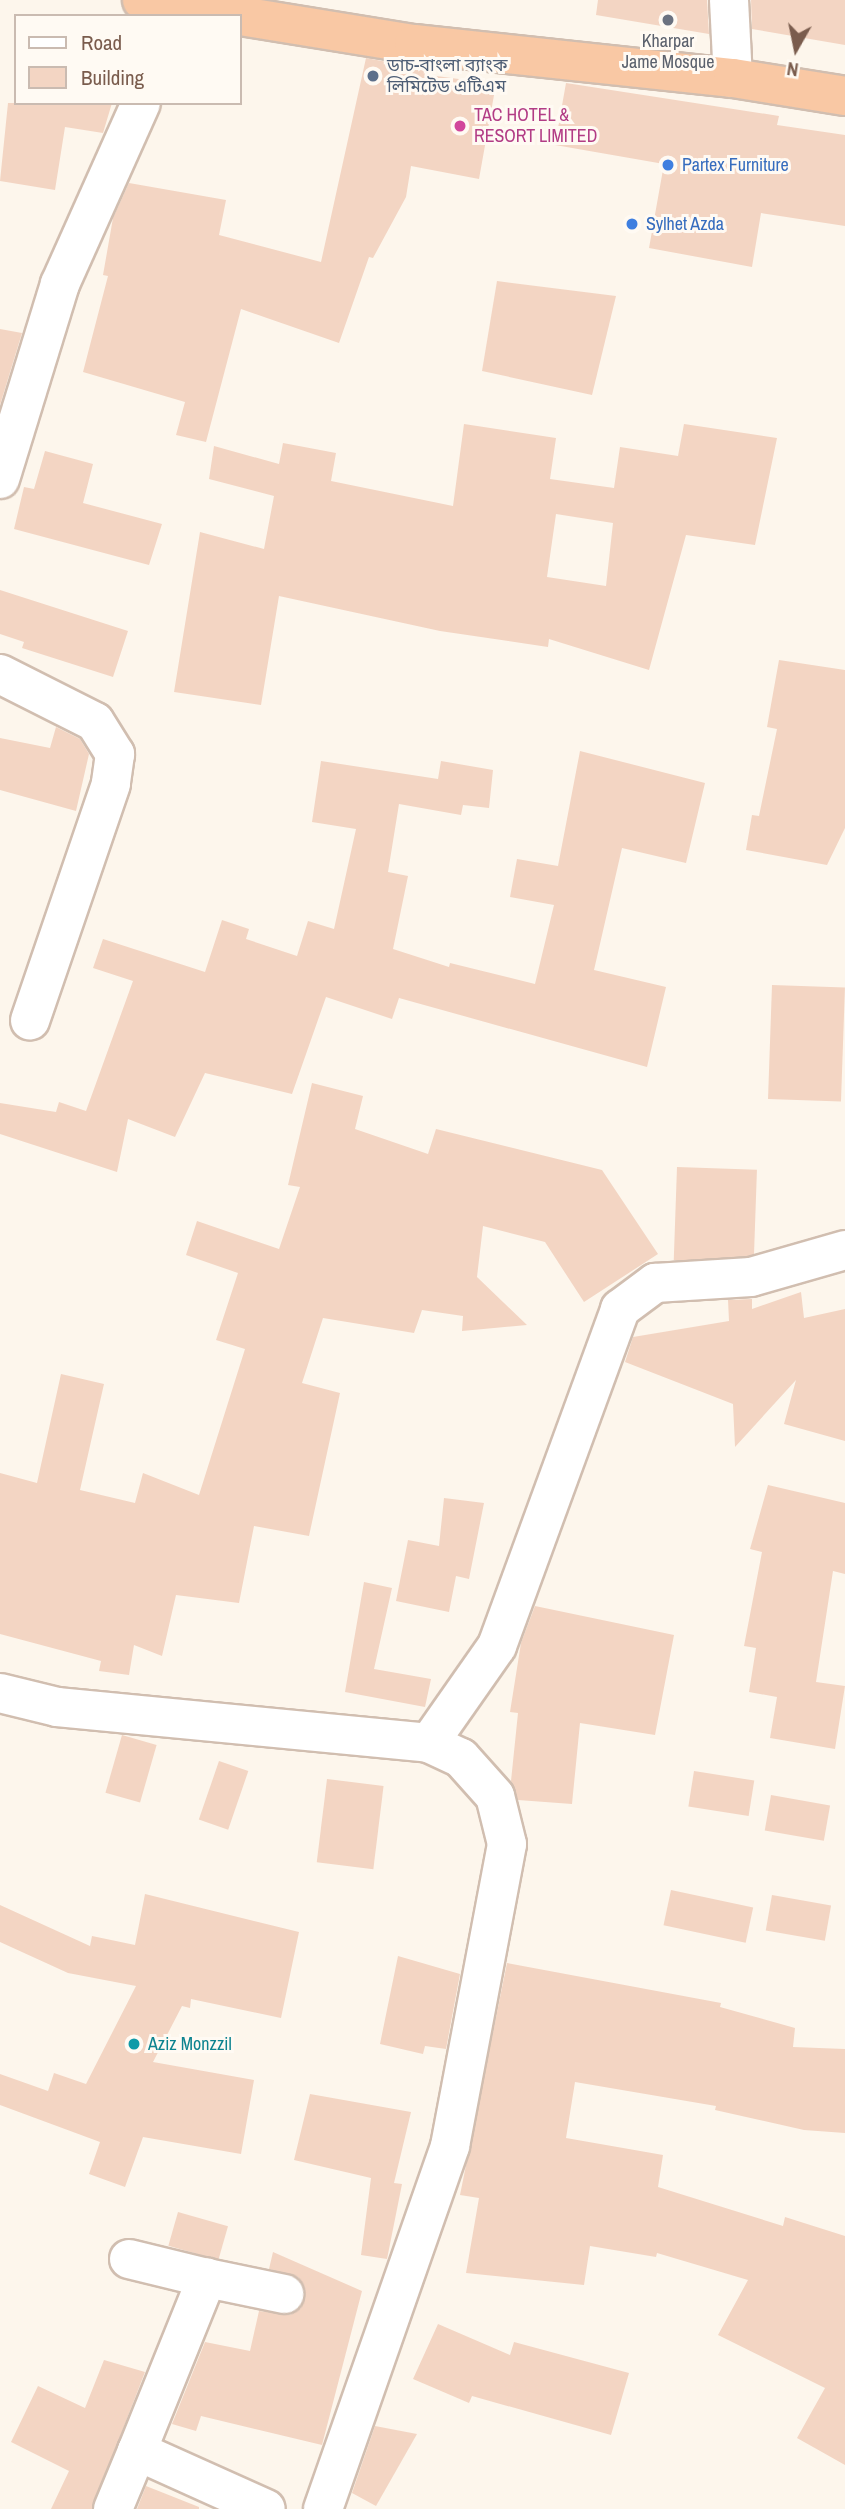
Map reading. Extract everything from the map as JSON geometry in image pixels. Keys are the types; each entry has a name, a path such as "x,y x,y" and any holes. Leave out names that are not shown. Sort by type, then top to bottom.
{"highway":[{"path":"142,0 204,14"},
{"path":"242,19 414,44 733,78 845,96"}],"street":[{"path":"729,0 733,78"},
{"path":"0,479 60,284 140,105"},
{"path":"0,674 95,722 115,754 111,784 30,1020"},
{"path":"429,1743 497,1646 620,1309 655,1283 751,1278 845,1250"},
{"path":"0,1693 57,1707 429,1743 461,1758 495,1796 507,1844 450,2146 323,2509"},
{"path":"129,2259 284,2294"},
{"path":"113,2509 207,2278"},
{"path":"137,2451 266,2509"}],"building":[{"name":"Kharpar Jame Mosque","path":"598,0 707,0 709,34 596,15"},
{"path":"751,0 845,0 845,45 752,29"},
{"path":"366,58 430,70 429,75 496,84 479,179 411,166 406,197 373,258 369,257 339,343 241,309 206,442 176,435 185,402 83,372 108,276 103,275 113,218 129,183 226,200 219,235 321,262"},
{"path":"566,83 779,116 777,125 845,135 845,226 761,213 752,267 649,248 664,164 555,145"},
{"path":"8,103 111,105 103,133 65,127 55,190 0,181"},
{"path":"497,281 616,296 592,395 482,371"},
{"path":"0,329 22,333 0,405"},
{"path":"464,424 556,438 550,479 614,488 620,447 678,456 684,424 777,438 755,545 686,535 649,670 549,639 548,647 440,631 279,596 261,705 174,692 200,532 264,549 274,496 209,479 214,446 279,464 283,443 336,453 331,481 453,506","holes":["556,514 613,523 606,586 547,577"]},
{"path":"45,451 93,464 83,503 162,524 149,565 14,529 24,487 34,489"},
{"path":"0,590 128,631 113,677 22,648 24,642 0,634"},
{"path":"779,660 845,670 845,828 827,865 746,850 752,815 759,816 777,729 767,727"},
{"path":"56,727 80,739 89,754 76,811 0,790 0,738 50,748"},
{"path":"580,751 705,783 686,863 622,848 594,970 666,987 647,1067 399,998 392,1019 326,997 292,1094 205,1073 175,1137 128,1119 117,1172 0,1134 0,1103 56,1112 59,1102 86,1111 133,981 93,968 103,939 205,972 222,920 249,929 246,939 297,956 308,921 334,929 356,829 312,822 321,761 438,779 441,761 493,770 489,808 463,805 461,815 399,804 388,872 408,876 393,949 449,967 450,963 535,984 554,905 510,897 517,859 558,866"},
{"path":"772,985 845,988 841,1101 768,1099"},
{"path":"312,1083 363,1096 355,1129 428,1154 436,1129 602,1170 658,1254 584,1302 545,1242 483,1226 477,1277 527,1325 462,1331 463,1316 422,1310 414,1333 323,1318 302,1383 340,1393 309,1536 254,1526 239,1603 176,1595 162,1656 134,1645 129,1675 99,1671 101,1661 0,1634 0,1473 37,1483 61,1374 104,1384 80,1490 135,1503 143,1473 199,1495 245,1349 216,1340 238,1273 186,1255 197,1221 279,1249 300,1187 288,1185"},
{"path":"677,1167 757,1170 754,1263 674,1260"},
{"path":"801,1292 804,1318 845,1309 845,1441 784,1424 796,1380 735,1447 733,1404 625,1362 633,1337 729,1321 728,1300 752,1299 752,1309"},
{"path":"768,1485 845,1503 845,1574 833,1571 816,1682 845,1686 835,1749 770,1738 777,1697 749,1692 756,1648 744,1646 762,1552 750,1549"},
{"path":"444,1498 484,1503 469,1579 456,1576 449,1612 396,1601 408,1540 439,1546"},
{"path":"364,1582 392,1588 374,1669 431,1679 425,1707 345,1692"},
{"path":"535,1606 674,1635 655,1735 580,1723 572,1804 518,1800 511,1781 518,1713 510,1712 521,1643"},
{"path":"122,1735 157,1745 140,1803 105,1793"},
{"path":"219,1761 248,1771 228,1830 199,1820"},
{"path":"694,1771 754,1781 749,1816 688,1807"},
{"path":"327,1779 384,1786 373,1869 317,1862"},
{"path":"771,1795 830,1805 824,1841 765,1830"},
{"path":"671,1890 753,1907 746,1943 664,1925"},
{"path":"145,1894 299,1932 281,2018 191,1999 190,2008 182,2006 153,2062 254,2080 241,2154 143,2137 125,2187 89,2174 100,2142 0,2105 0,2074 48,2091 54,2073 86,2084 136,1986 68,1973 0,1942 0,1905 90,1946 92,1936 135,1945"},
{"path":"772,1895 831,1905 825,1941 766,1930"},
{"path":"398,1956 460,1974 446,2049 425,2046 423,2054 380,2044"},
{"path":"507,1963 721,2003 720,2007 795,2028 793,2047 845,2049 845,2133 804,2130 715,2110 716,2106 575,2082 566,2138 663,2155 658,2187 783,2226 785,2217 845,2236 845,2465 797,2438 825,2388 718,2335 748,2280 657,2253 656,2257 590,2246 584,2285 466,2273 479,2198 460,2195"},
{"path":"310,2094 411,2112 394,2183 402,2184 387,2259 361,2255 371,2178 294,2160"},
{"path":"178,2212 228,2226 218,2260 168,2246"},
{"path":"273,2252 362,2291 322,2445 201,2416 196,2431 172,2424 205,2342 250,2351 259,2311 290,2315 301,2308 304,2287 298,2277 269,2269"},
{"path":"438,2324 510,2355 514,2342 629,2373 611,2435 472,2396 469,2403 413,2379"},
{"path":"104,2360 145,2372 92,2509 51,2509 69,2471 11,2442 38,2386 85,2408"},
{"path":"375,2426 417,2434 376,2506 352,2493"},
{"path":"146,2486 199,2507 199,2509 137,2509"}],"place":[{"name":"Kharpar Jame Mosque","path":"668,20"},
{"name":"ডাচ-বাংলা ব্যাংক লিমিটেড এটিএম","path":"373,76"},
{"name":"TAC HOTEL & RESORT LIMITED","path":"460,126"},
{"name":"Partex Furniture","path":"668,165"},
{"name":"Sylhet Azda","path":"632,224"},
{"name":"Aziz Monzzil","path":"134,2044"}]}
